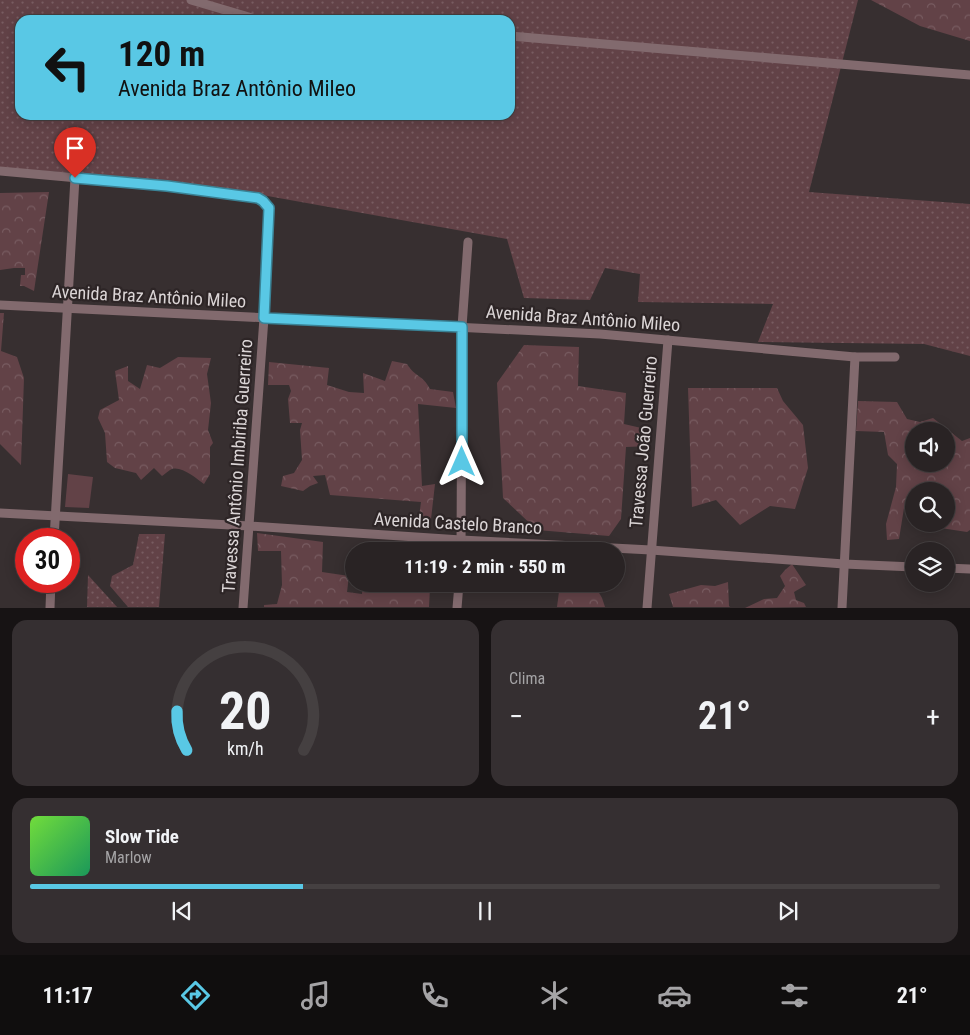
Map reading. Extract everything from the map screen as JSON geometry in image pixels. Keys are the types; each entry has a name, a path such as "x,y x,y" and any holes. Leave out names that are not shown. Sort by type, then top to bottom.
{"street":[{"path":"191,0 242,15"},
{"path":"515,36 970,74"},
{"path":"0,172 75,178 55,528"},
{"name":"Travessa Antônio Imbiriba Guerreiro","path":"75,178 167,186 258,198 269,208 264,318 243,608"},
{"path":"461,540 462,327 468,242"},
{"name":"Avenida Braz Antônio Mileo","path":"0,305 600,334 855,357 895,357"},
{"name":"Travessa João Guerreiro","path":"647,608 668,340"},
{"path":"842,608 855,357"},
{"name":"Avenida Castelo Branco","path":"0,513 250,526 905,567"},
{"path":"955,568 970,569"},
{"path":"457,608 458,592"},
{"path":"50,608 51,593"}],"green space":[{"path":"0,0 858,0 809,192 970,204 970,356 924,344 758,342 773,304 638,302 640,274 605,268 590,300 524,298 507,239 262,195 75,173 0,168"},
{"path":"871,0 970,0 970,41 920,26"},
{"path":"49,192 34,291 20,286 21,275 25,275 25,268 0,270 0,193"},
{"path":"0,313 4,313 1,351 17,357 24,378 21,465 0,444"},
{"path":"524,345 579,347 578,386 626,393 624,424 650,430 649,446 626,447 621,519 609,536 537,530 503,498 497,383"},
{"path":"178,357 211,358 207,374 211,403 208,430 213,443 210,447 210,474 204,484 180,469 171,470 162,476 154,468 141,480 136,473 115,468 107,462 105,433 98,418 100,410 119,400 115,371 128,366 128,381 140,389 147,365 160,368"},
{"path":"392,361 407,364 425,381 430,389 453,392 456,408 418,404 422,486 435,484 430,528 418,525 421,502 330,495 325,475 313,476 318,483 303,491 281,486 283,476 294,473 302,460 300,430 302,423 290,423 288,399 291,391 289,385 268,385 269,362 329,368 327,385 349,392 364,393 363,373 385,381"},
{"path":"688,388 777,388 783,401 803,425 808,468 795,509 770,506 740,525 716,500 692,507"},
{"path":"858,401 897,402 907,419 920,422 905,422 905,472 955,472 955,435 962,441 970,438 970,530 967,532 955,530 955,482 905,482 905,508 899,539 887,540 886,524 896,487 897,464 888,455 884,432 856,431"},
{"path":"933,418 938,422 920,422"},
{"path":"68,474 93,477 89,508 65,507"},
{"path":"257,533 323,542 322,572 345,575 345,592 362,594 362,592 430,592 429,607 264,607 264,605 277,604 282,585 281,551 258,551"},
{"path":"139,534 165,534 159,607 128,607 110,586 112,576 133,565"},
{"path":"792,564 806,585 794,592 796,600 804,603 806,607 745,608 764,599 777,598 785,586 780,576"},
{"path":"88,575 117,607 87,607"},
{"path":"728,582 730,607 673,607 669,594 701,585 715,586"},
{"path":"559,592 599,592 605,607 557,607"}],"route":[{"path":"75,178 167,186 258,198 263,201 269,208 264,318 462,327 462,462"}]}
